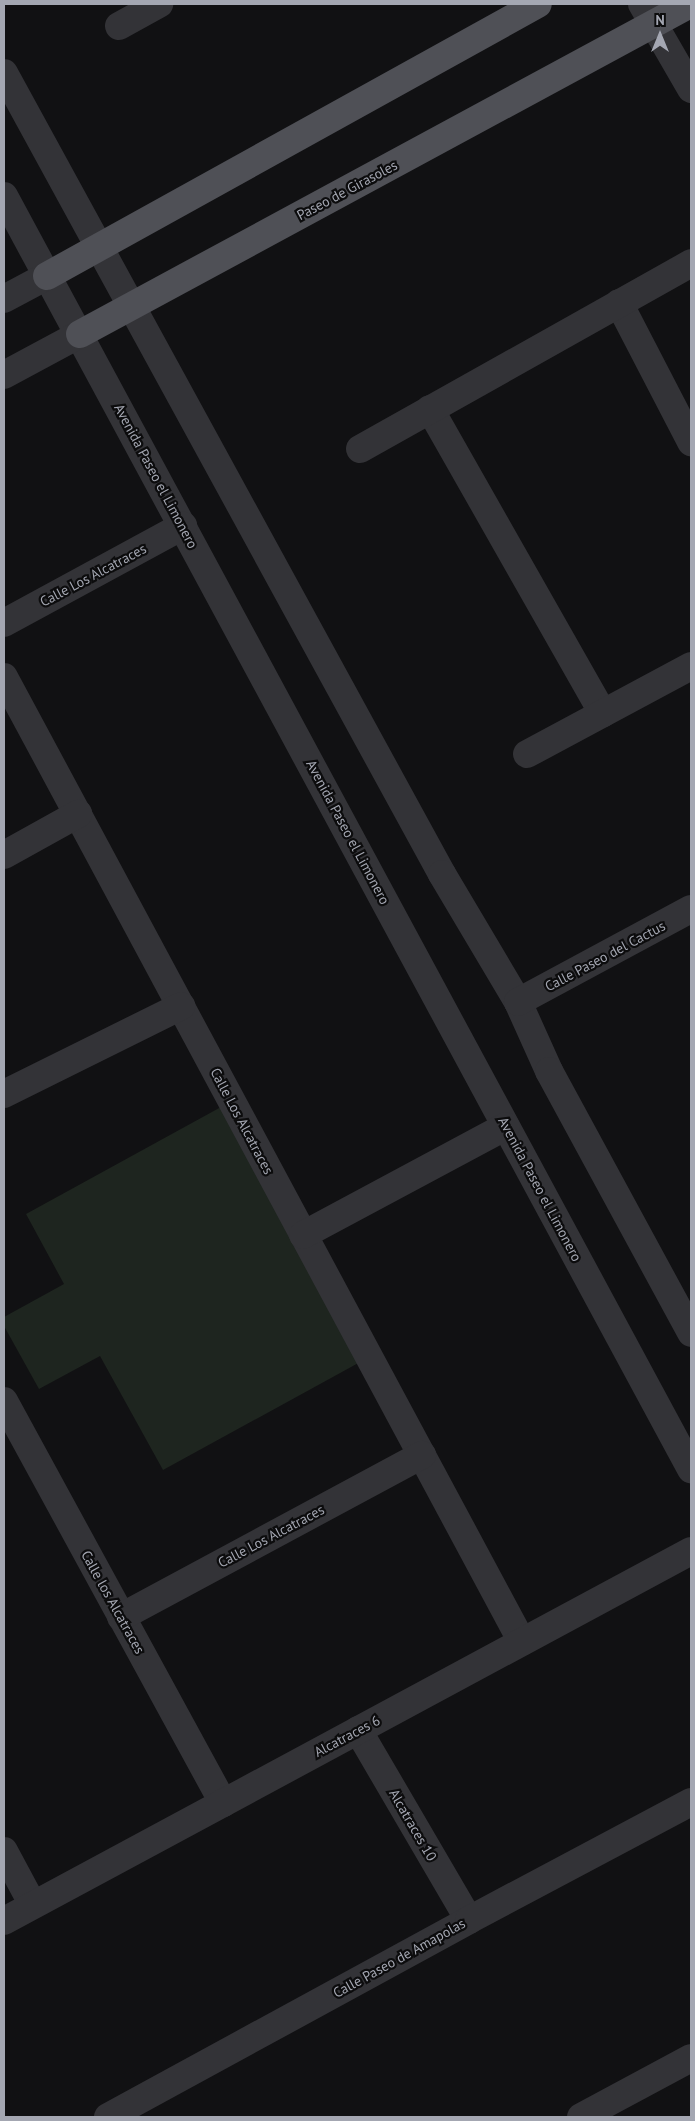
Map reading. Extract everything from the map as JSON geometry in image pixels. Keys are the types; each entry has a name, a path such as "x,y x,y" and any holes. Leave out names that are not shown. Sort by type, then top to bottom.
{"main road":[{"path":"47,276 538,4"},
{"name":"Paseo de Girasoles","path":"80,334 648,14 690,4"}],"street":[{"path":"119,26 159,4"},
{"path":"648,14 691,89"},
{"path":"4,73 438,865 518,1002 549,1070 691,1333"},
{"name":"Avenida Paseo el Limonero","path":"4,196 691,1469"},
{"path":"360,449 691,263"},
{"path":"4,299 47,276"},
{"path":"619,304 691,442"},
{"name":"Paseo de Girasoles","path":"4,375 80,334"},
{"path":"430,409 603,713"},
{"name":"Calle Los Alcatraces","path":"4,623 183,526"},
{"path":"526,754 691,666"},
{"name":"Calle Los Alcatraces","path":"4,676 522,1642"},
{"path":"4,855 78,814"},
{"name":"Calle Paseo del Cactus","path":"518,1002 691,909"},
{"path":"4,1094 181,1006"},
{"path":"303,1236 506,1126"},
{"name":"Calle los Alcatraces","path":"4,1401 223,1803"},
{"name":"Calle Los Alcatraces","path":"121,1617 422,1455"},
{"name":"Alcatraces 6","path":"4,1921 691,1551"},
{"name":"Alcatraces 10","path":"358,1730 469,1920"},
{"name":"Calle Paseo de Amapolas","path":"108,2117 469,1920 691,1802"},
{"path":"4,1851 33,1905"},
{"path":"581,2117 691,2058"}],"shaded area":[{"path":"221,1107 362,1361 163,1470 100,1356 39,1389 4,1326 4,1317 64,1284 26,1214"}]}
